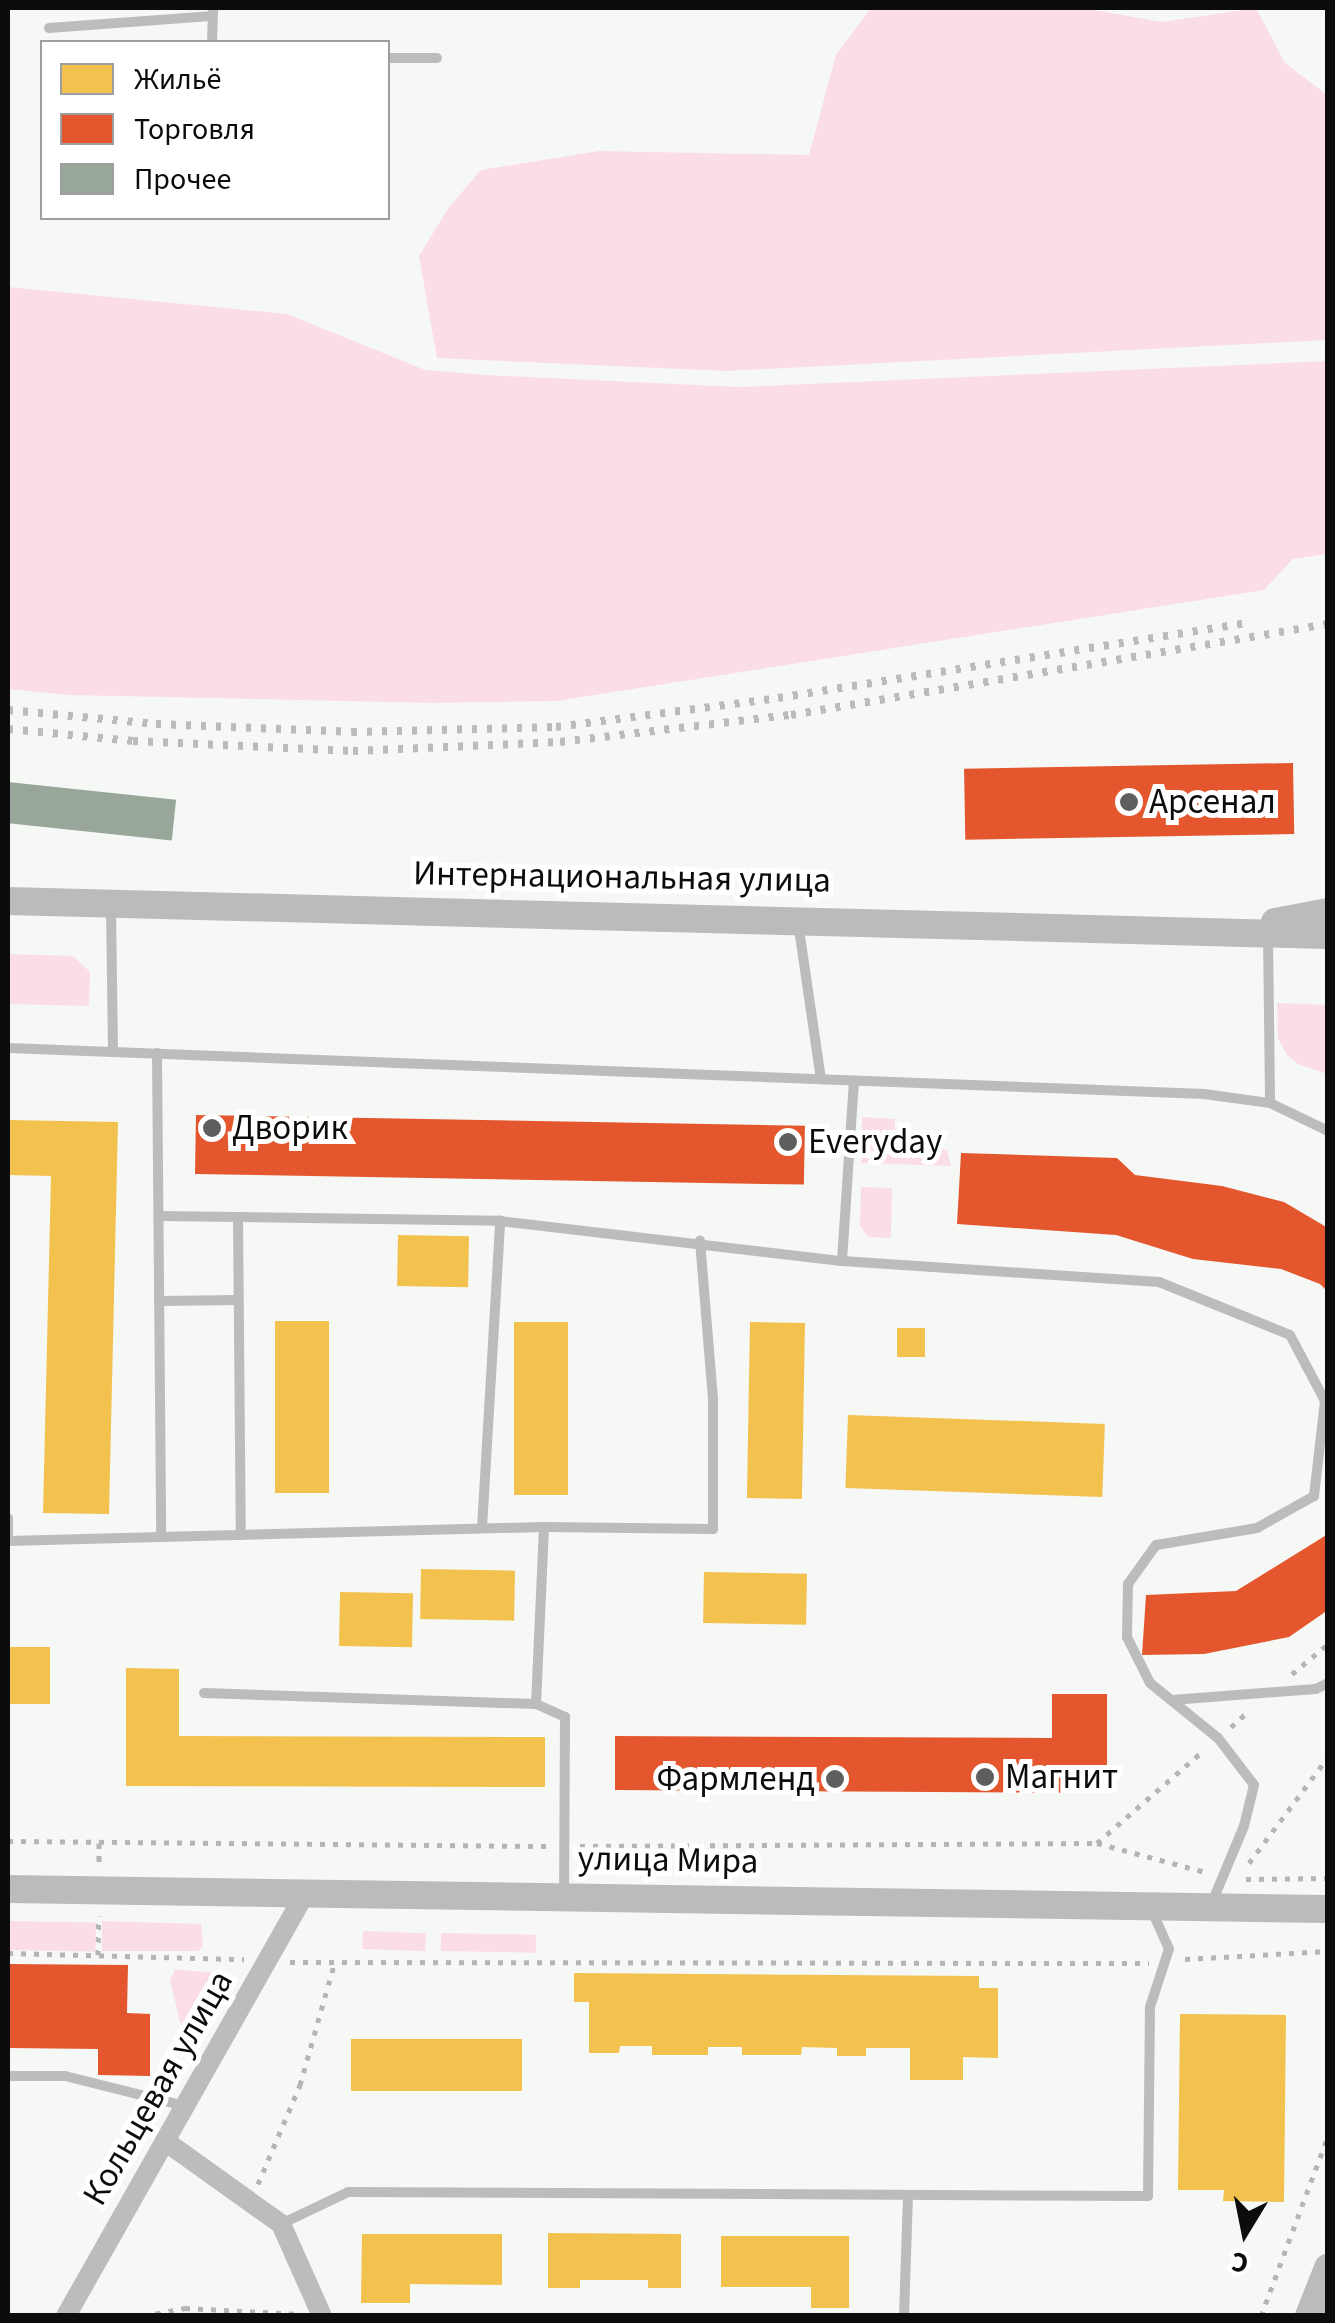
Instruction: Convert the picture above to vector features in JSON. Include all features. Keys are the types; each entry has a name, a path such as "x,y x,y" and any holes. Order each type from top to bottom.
{"main road":[{"name":"Интернациональная улица","path":"8,901 1328,935"},
{"name":"Интернациональная улица","path":"1236,930 1328,912"},
{"name":"улица Мира","path":"8,1890 1328,1908"},
{"path":"1309,2316 1328,2268"}],"street":[{"name":"Кольцевая улица","path":"66,2316 306,1892"},
{"path":"166,2141 281,2224 322,2316"}],"lane":[{"path":"49,28 212,12 212,40"},
{"path":"390,58 437,58"},
{"path":"111,902 113,1052"},
{"path":"798,919 820,1079"},
{"path":"1268,932 1270,1103"},
{"path":"8,1048 1204,1094 1270,1103 1328,1131"},
{"path":"157,1053 161,1538"},
{"path":"842,1261 854,1080"},
{"path":"158,1216 500,1221 700,1241 842,1261 1159,1282 1290,1335 1325,1401 1314,1496 1257,1528 1156,1545 1128,1584 1127,1637 1150,1682 1218,1738 1254,1785 1244,1826 1210,1907"},
{"path":"238,1217 241,1535"},
{"path":"482,1528 500,1221"},
{"path":"8,1518 8,1541 482,1528 713,1529 713,1399 700,1241"},
{"path":"159,1301 238,1300"},
{"path":"536,1704 544,1527"},
{"path":"1171,1700 1316,1689 1328,1683"},
{"path":"204,1693 536,1704 565,1717 564,1896"},
{"path":"281,2224 348,2192 1148,2196 1150,2007 1169,1949 1149,1906"},
{"path":"8,2076 65,2076 184,2106"},
{"path":"904,2316 908,2197"}],"path":[{"path":"8,1841 564,1846 1097,1844 1328,1644"},
{"path":"1237,1879 1328,1757"},
{"path":"8,1953 334,1965 1164,1962 1206,1956 1328,1951"},
{"path":"251,2202 300,2085 334,1965"},
{"path":"1261,2316 1328,2136"},
{"path":"143,2316 185,2308 313,2315"}],"shaded area":[{"path":"871,8 1082,8 1162,22 1256,8 1285,63 1327,95 1327,340 726,371 437,358 419,256 449,207 481,170 599,151 809,155 836,55"},
{"path":"8,287 287,314 425,370 485,375 739,387 1327,361 1327,554 1293,559 1264,590 556,701 432,703 69,695 8,689"},
{"path":"8,954 73,956 90,972 89,1006 8,1004"},
{"path":"1277,1003 1327,1005 1327,1074 1298,1064 1287,1055 1278,1038"},
{"path":"862,1117 895,1119 894,1148 947,1150 951,1166 861,1163"},
{"path":"861,1187 892,1188 891,1238 868,1237 860,1226"},
{"path":"8,1921 96,1923 95,1952 8,1950"},
{"path":"102,1921 201,1924 203,1945 199,1951 102,1951"},
{"path":"363,1931 426,1933 425,1951 362,1949"},
{"path":"441,1933 536,1935 536,1953 441,1951"},
{"path":"175,1969 212,1973 217,1978 191,2034 184,2037 170,1981"}],"building: Жильё":[{"path":"8,1120 118,1122 109,1514 43,1513 51,1176 8,1175"},
{"path":"398,1235 469,1236 468,1287 397,1286"},
{"path":"275,1321 329,1321 329,1493 275,1493"},
{"path":"514,1322 568,1322 568,1495 514,1495"},
{"path":"750,1322 805,1323 802,1499 747,1498"},
{"path":"897,1328 925,1328 925,1357 897,1357"},
{"path":"848,1415 1105,1424 1102,1497 845,1488"},
{"path":"421,1569 515,1571 514,1621 420,1619"},
{"path":"704,1572 807,1574 806,1625 703,1623"},
{"path":"340,1592 413,1593 412,1647 339,1646"},
{"path":"8,1647 50,1647 50,1704 8,1704"},
{"path":"126,1668 179,1669 179,1736 545,1737 545,1787 126,1786"},
{"path":"574,1973 979,1976 979,1988 998,1988 998,2058 963,2057 963,2080 910,2080 910,2048 866,2048 866,2056 837,2056 837,2048 802,2047 801,2055 742,2055 742,2047 708,2047 708,2055 652,2055 652,2046 620,2046 619,2053 589,2053 589,2002 574,2002"},
{"path":"1180,2014 1286,2015 1284,2202 1223,2201 1224,2190 1178,2190"},
{"path":"351,2039 522,2039 522,2091 351,2091"},
{"path":"548,2233 681,2234 681,2288 648,2288 648,2280 580,2280 580,2288 548,2288"},
{"path":"362,2234 502,2234 502,2285 410,2284 410,2303 361,2303"},
{"path":"721,2236 849,2236 849,2308 811,2308 811,2287 721,2287"}],"building: Торговля":[{"name":"Арсенал","path":"1293,763 1294,834 965,840 964,769"},
{"path":"196,1115 805,1126 804,1185 195,1174"},
{"path":"961,1153 1117,1158 1135,1175 1222,1186 1284,1202 1328,1228 1328,1292 1320,1284 1281,1269 1193,1259 1116,1235 957,1224"},
{"path":"1328,1534 1328,1610 1289,1637 1204,1654 1142,1655 1146,1595 1236,1591"},
{"path":"1052,1694 1107,1694 1107,1793 615,1790 615,1736 1052,1738"},
{"path":"8,1964 128,1965 127,2013 150,2014 150,2076 98,2075 98,2049 8,2048"}],"building: Прочее":[{"path":"8,782 176,800 172,840 8,823"}],"railway":[{"path":"8,710 156,724 352,732 556,727 778,698 1244,623"},
{"path":"8,729 133,741 353,751 560,742 791,715 1328,624"}],"place":[{"name":"Арсенал","path":"1129,802"},
{"name":"Дворик","path":"212,1128"},
{"name":"Everyday","path":"788,1142"},
{"name":"Магнит","path":"985,1777"},
{"name":"Фармленд","path":"835,1779"}]}
